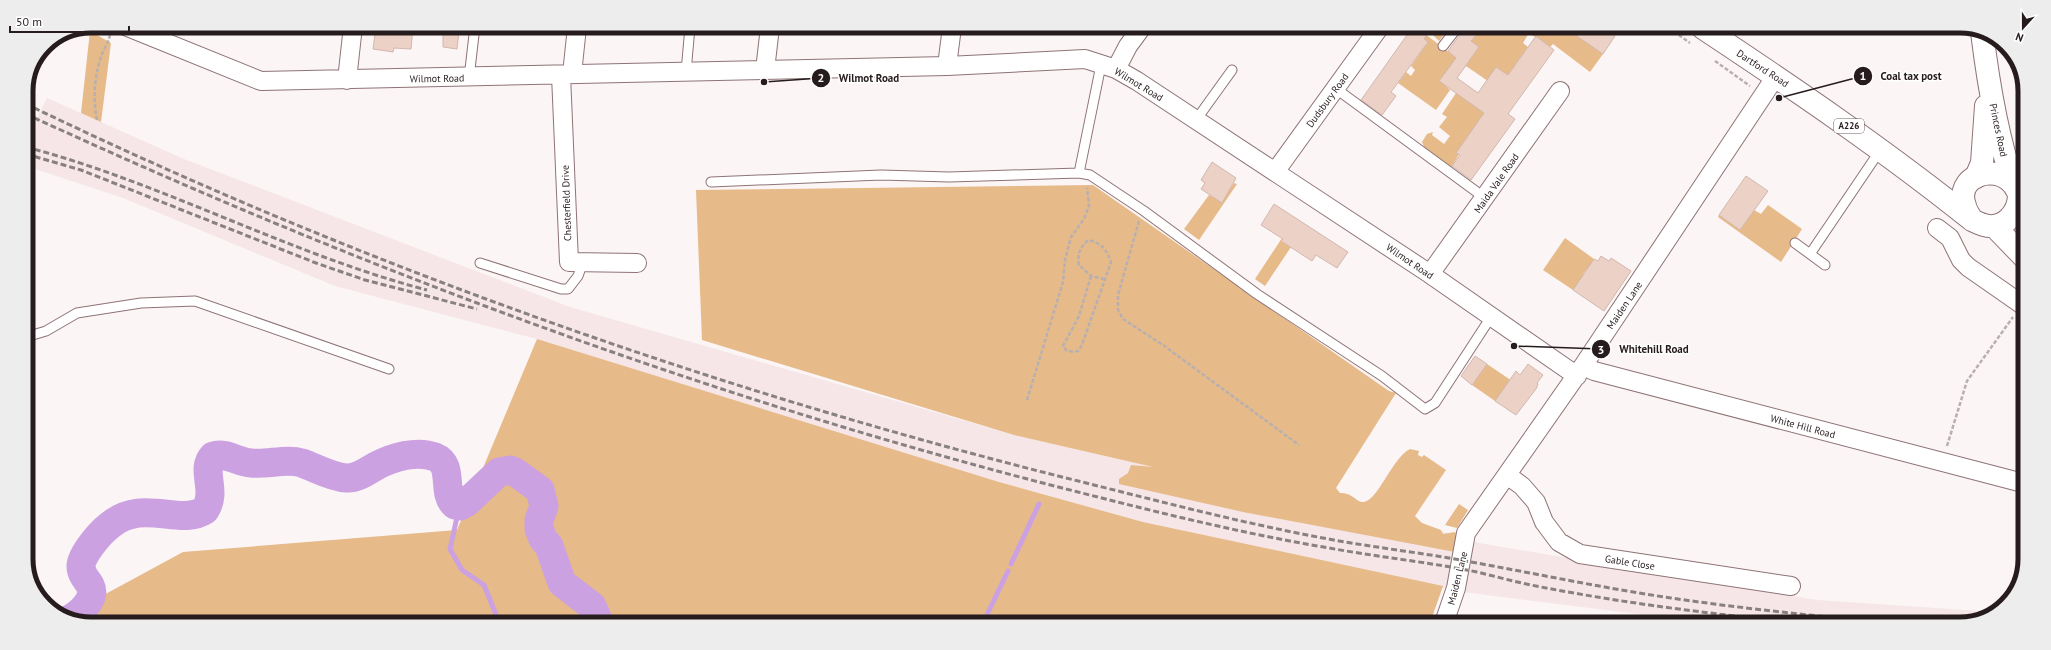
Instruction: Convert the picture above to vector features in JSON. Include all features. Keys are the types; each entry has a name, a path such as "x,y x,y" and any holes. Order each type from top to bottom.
{"main road":[{"name":"Dartford Road","path":"1698,36 1776,76 1881,149 1972,220"},
{"name":"Princes Road","path":"1983,38 1987,76 2007,166 2018,191"},
{"name":"Princes Road","path":"1971,181 1982,163 1985,142 1987,76"},
{"path":"2018,192 1998,174 1990,172 1971,181 1964,196 1964,206 1972,220 1984,226 1994,226 2010,218 2018,207"},
{"name":"Dartford Road","path":"1920,178 1956,186 1971,181"},
{"path":"1994,226 2018,251"}],"street":[{"name":"Wilmot Road","path":"142,33 261,81 469,78 947,66 1085,59 1109,67 1196,120 1430,274 1491,317 1580,371"},
{"path":"347,80 352,33"},
{"path":"566,75 576,33"},
{"path":"764,70 769,33"},
{"path":"947,66 951,33"},
{"path":"1109,67 1138,33"},
{"name":"Dudsbury Road","path":"1275,172 1375,33"},
{"name":"Chesterfield Drive","path":"566,75 569,262 637,263"},
{"name":"Maiden Lane","path":"1446,617 1456,588 1466,533 1580,371 1776,76"},
{"name":"Maida Vale Road","path":"1430,274 1560,91"},
{"path":"1937,228 1950,238 1961,260 1968,267 2018,302"},
{"name":"White Hill Road","path":"1580,371 1594,372 2018,482"},
{"name":"Gable Close","path":"1508,475 1522,486 1536,502 1544,522 1559,542 1580,554 1791,586"}],"lane":[{"path":"469,78 474,33"},
{"path":"686,72 689,33"},
{"path":"1443,46 1453,33"},
{"path":"1079,173 1109,67"},
{"path":"1196,120 1232,70"},
{"path":"1335,88 1485,198"},
{"path":"1810,254 1881,149"},
{"path":"711,182 881,175 948,177 1079,173 1090,175 1144,211 1251,290 1376,372 1425,409 1435,403 1491,317"},
{"path":"1795,243 1825,265"},
{"path":"480,263 561,289 568,288 573,284 583,262"},
{"path":"33,335 46,331 77,313 141,303 195,301 390,369"}],"path":[{"path":"97,120 94,100 98,65 103,50 109,41 110,33"},
{"path":"1687,33 1698,36"},
{"path":"1710,57 1752,89"},
{"path":"1027,400 1063,282 1065,260 1071,237 1084,219 1089,206 1086,188 1090,175"},
{"path":"1144,211 1137,225 1118,295 1118,310 1123,319 1163,345 1299,445"},
{"path":"1091,276 1079,316 1063,346 1066,350 1073,352 1078,351 1082,345 1111,262 1107,251 1097,242 1088,240 1083,245 1078,256 1079,265 1091,276 1104,280"},
{"path":"1943,462 1967,381 2018,312"}],"shaded area":[{"path":"90,33 94,33 111,43 101,122 81,113"},
{"path":"1431,33 1445,33 1439,41"},
{"path":"1477,33 1529,33 1523,43 1528,47 1515,65 1517,101 1466,66 1447,87 1450,90 1436,110 1398,83 1406,72 1411,76 1415,70 1411,66 1428,42 1423,38 1425,34 1458,59"},
{"path":"1529,33 1573,33 1603,54 1590,72 1553,44 1550,47"},
{"path":"1475,91 1494,104 1480,126 1477,123 1451,168 1425,149 1422,142 1427,134 1433,132 1432,135 1444,144 1450,136 1439,127 1447,117 1442,114 1456,93 1468,101"},
{"path":"47,98 184,159 570,307 1014,435 1322,506 1447,533 1479,543 1817,600 1984,611 1967,617 1661,617 1463,592 1143,522 999,482 537,339 335,286 123,198 33,168 34,123"},
{"path":"33,122 34,123 33,133"},
{"path":"1234,183 1237,184 1199,240 1184,229 1209,195 1222,202"},
{"path":"1093,185 1389,391 1396,393 1336,488 1340,493 1348,494 1361,502 1364,502 1375,494 1391,469 1403,454 1410,449 1419,451 1418,455 1422,457 1424,455 1446,470 1415,516 1422,523 1441,530 1443,534 1455,532 1455,552 1243,512 1119,484 1119,479 1128,473 1131,465 1153,467 1014,435 702,340 696,190"},
{"path":"1768,205 1802,229 1781,262 1718,217 1719,215 1740,230 1754,210 1761,214"},
{"path":"1284,235 1281,241 1286,244 1295,241 1265,286 1255,279"},
{"path":"1565,238 1594,259 1591,264 1599,277 1587,269 1583,274 1587,277 1573,290 1543,270"},
{"path":"537,339 999,482 1143,522 1443,586 1432,617 84,617 71,613 183,552 457,530"},
{"path":"1487,364 1515,383 1495,401 1472,385"},
{"path":"1459,504 1468,510 1457,528 1445,525"}],"building":[{"path":"375,33 412,33 411,49 394,48 393,52 373,49"},
{"path":"443,33 459,33 457,49 443,47"},
{"path":"1408,33 1428,33 1424,39 1428,42 1391,92 1396,96 1382,115 1361,100"},
{"path":"1461,33 1477,33 1471,41 1479,47 1457,78 1478,93 1496,67 1508,75 1536,36 1554,50 1508,114 1515,119 1471,180 1452,166 1460,155 1456,153 1484,113 1439,81 1456,58 1448,51"},
{"path":"1572,33 1611,33 1615,36 1603,54"},
{"path":"1212,162 1236,178 1222,203 1201,189 1205,183 1201,180"},
{"path":"1746,176 1768,191 1740,230 1719,215"},
{"path":"1274,204 1348,252 1337,268 1316,255 1312,261 1281,241 1283,239 1261,225"},
{"path":"1601,256 1609,261 1611,258 1631,271 1604,311 1573,290 1594,259 1598,261"},
{"path":"1475,356 1487,364 1472,385 1461,376"},
{"path":"1528,364 1543,375 1537,383 1536,389 1516,415 1495,401 1516,371 1520,375"}],"waterway":[{"path":"76,615 83,609 91,595 92,590 83,574 81,566 87,550 96,539 109,526 122,518 135,514 147,513 184,516 205,510 209,503 210,496 208,468 209,462 213,456 223,455 251,463 290,461 302,463 335,476 350,478 362,474 397,457 421,454 435,457 445,466 449,494 455,505 460,506 466,503 499,472 510,470 540,490 544,506 539,520 539,529 543,539 549,546 562,583 592,606 597,617"},
{"path":"1011,564 1039,504"},
{"path":"457,517 450,549 462,570 484,585 497,617"},
{"path":"986,617 1008,571"}],"railway":[{"path":"33,107 151,162 278,217 407,269 536,317 667,362 799,404 932,443 1194,510 1323,538 1449,558 1643,594 1830,617"},
{"path":"33,117 154,172 283,227 414,279 545,328 678,374 812,417 946,457 1082,493 1236,530 1347,551 1459,568 1533,585 1608,599 1746,617"},
{"path":"33,149 127,179 325,258 427,290"},
{"path":"33,156 81,170 316,263 365,280 477,309"}],"place":[{"name":"Wilmot Road","path":"764,82"},
{"name":"Coal tax post","path":"1779,98"},
{"name":"Whitehill Road","path":"1514,346"}]}
